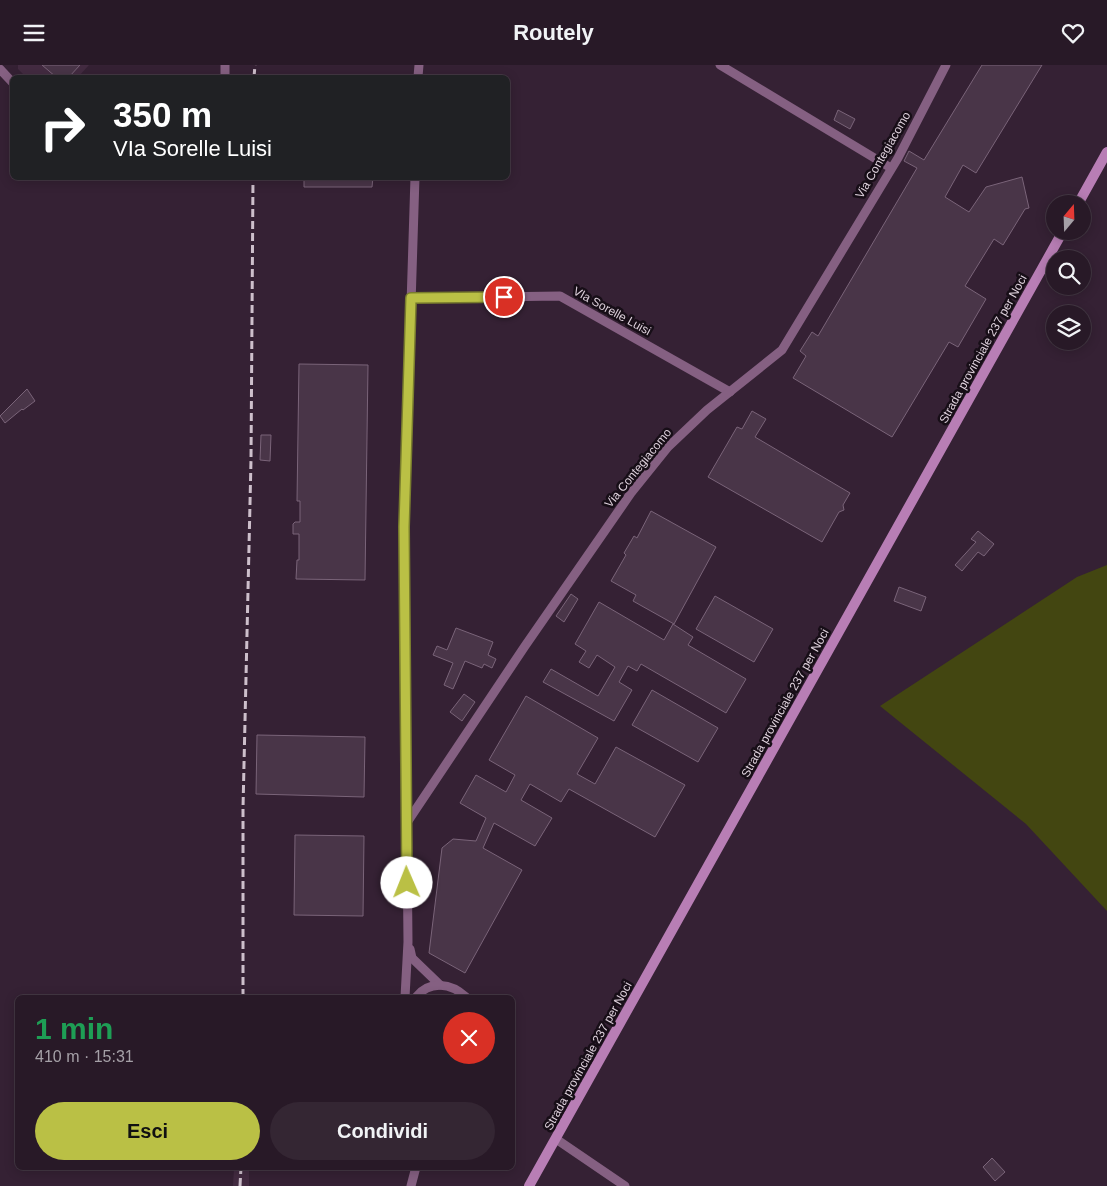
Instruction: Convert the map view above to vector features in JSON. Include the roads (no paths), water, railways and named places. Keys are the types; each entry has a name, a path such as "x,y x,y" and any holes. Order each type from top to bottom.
{"main road":[{"path":"1083,195 1107,151"},
{"name":"Strada provinciale 237 per Noci","path":"529,1186 1057,240"}],"street":[{"path":"720,65 891,168"},
{"name":"Via Contegiacomo","path":"406,825 525,646 631,493 668,447 707,410 782,350 898,158 946,65"},
{"path":"0,69 10,80"},
{"path":"405,995 408,941 404,527 415,180"},
{"name":"VIa Sorelle Luisi","path":"411,298 560,296 730,392"},
{"path":"408,941 412,958 440,985"},
{"path":"418,995 429,987 440,985 450,986 464,995"},
{"path":"556,1139 625,1186"},
{"path":"411,1186 415,1170"},
{"path":"523,1186 537,1172"}],"railway":[{"path":"254,75 255,65"},
{"path":"243,995 243,808 251,460 253,180"},
{"path":"240,1186 241,1170"}]}
